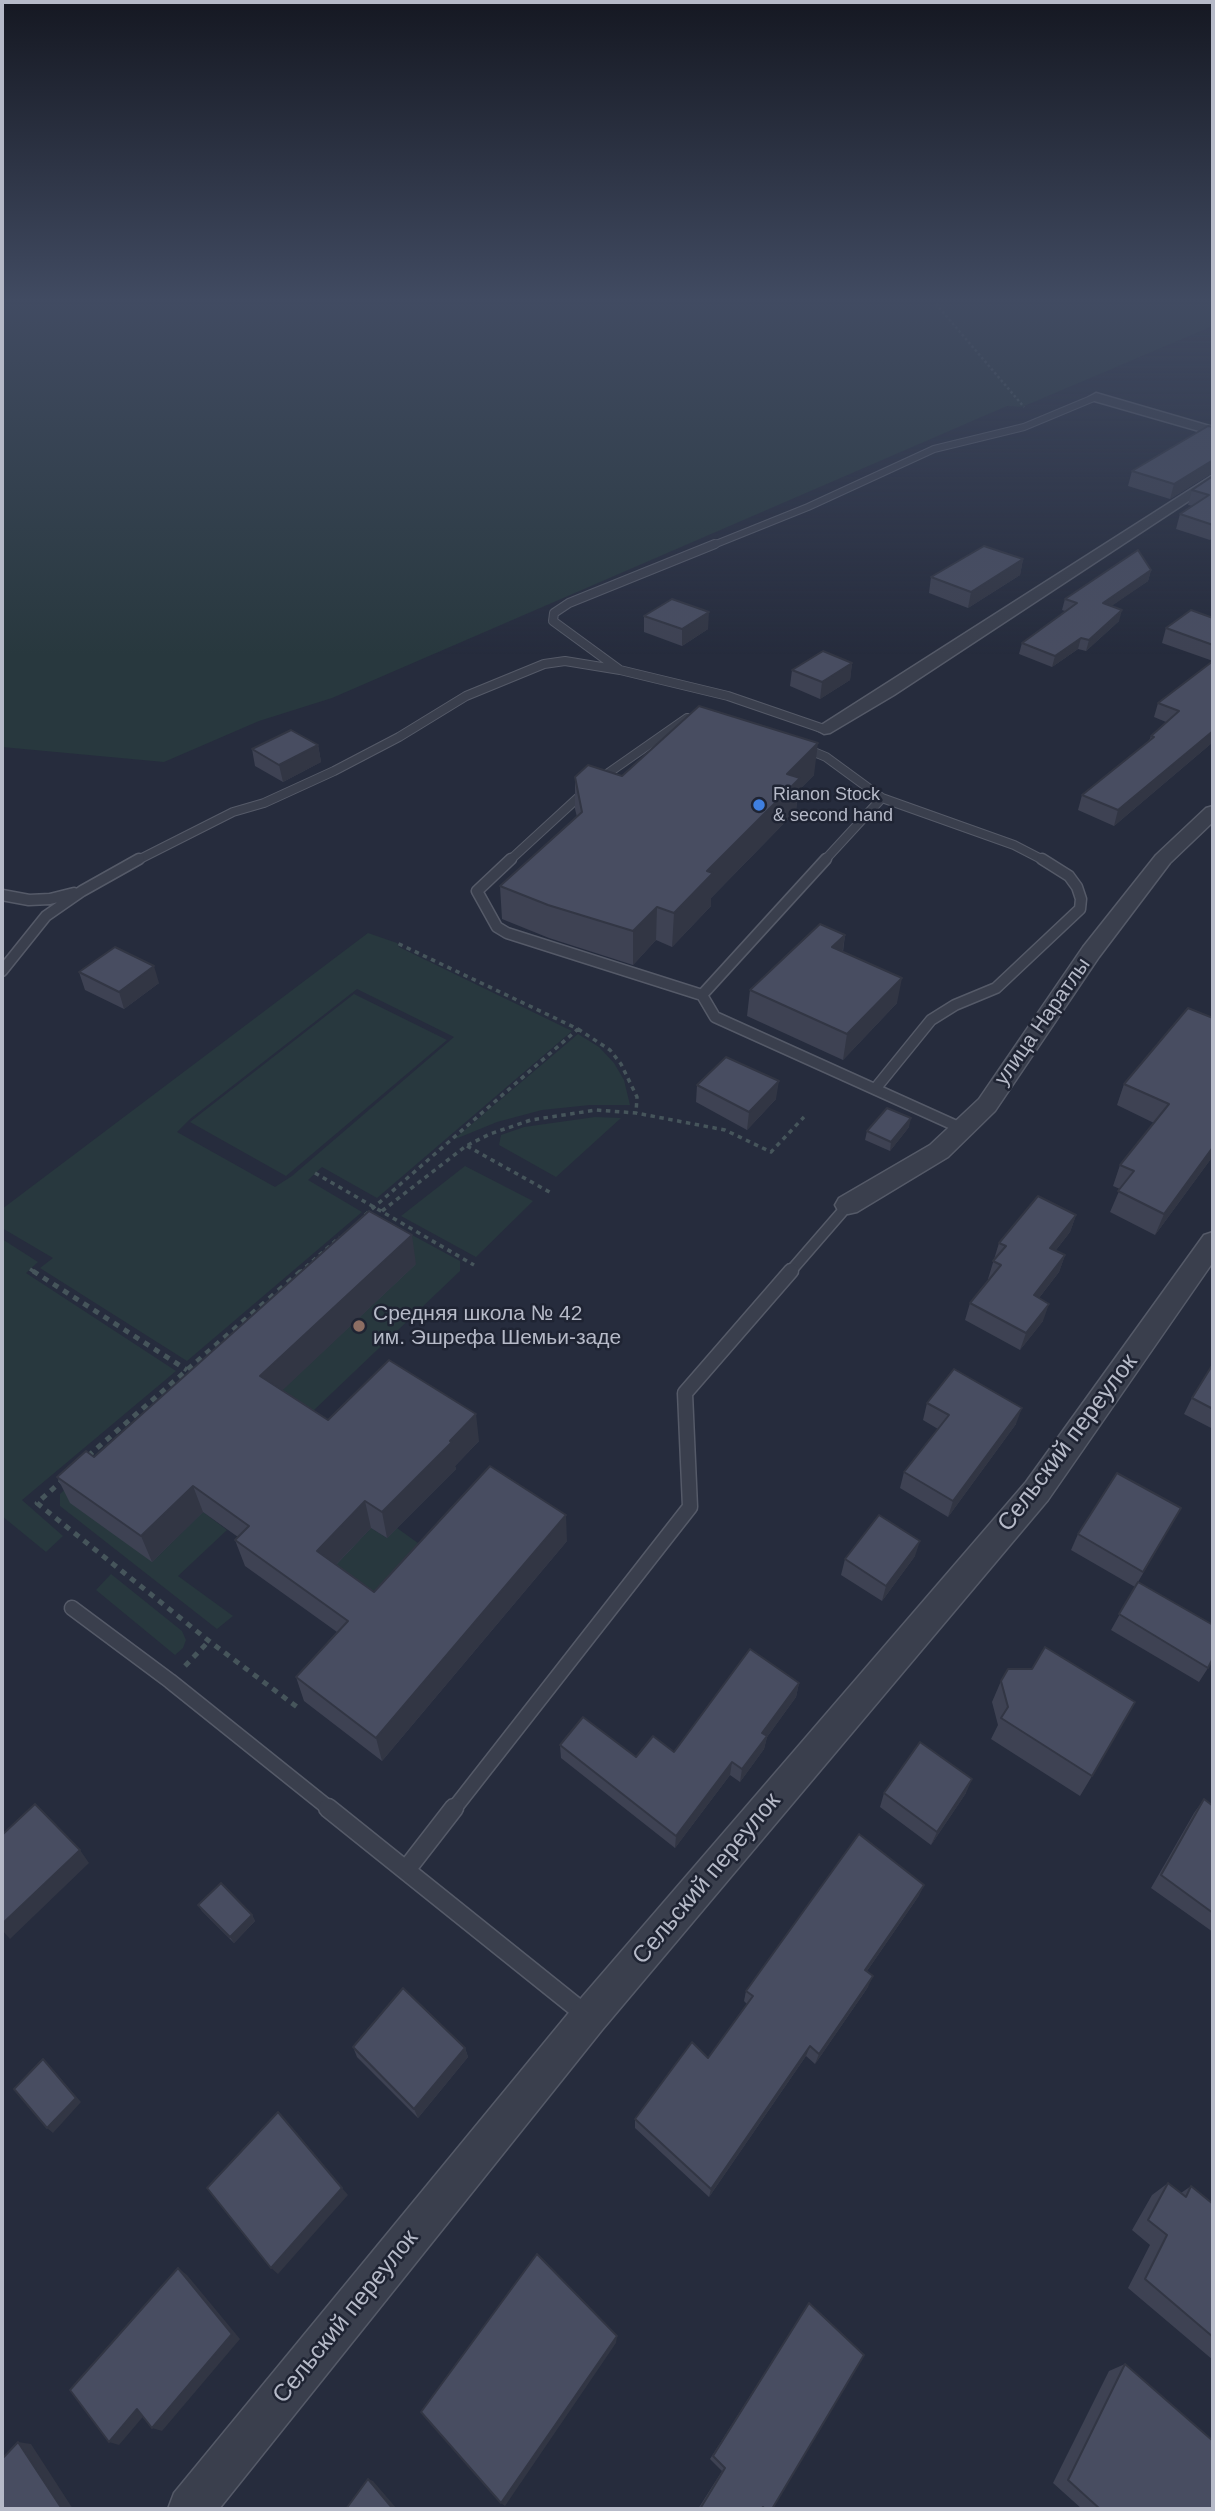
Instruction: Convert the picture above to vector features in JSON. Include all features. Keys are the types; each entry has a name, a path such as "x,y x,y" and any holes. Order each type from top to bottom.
{"street":[{"path":"1179,421 1213,431"},
{"path":"824,729 888,691 1213,479"},
{"name":"улица Наратлы","path":"848,1205 939,1151 987,1105 1091,952 1163,859 1213,812"},
{"name":"Сельский переулок","path":"190,2509 589,2017 1037,1490 1213,1242"}],"lane":[{"path":"620,670 553,621 554,613 569,603 808,507 934,449 1038,421"},
{"path":"2,971 46,916 82,891 183,835 233,812 264,803 334,771 399,737 466,696 544,664 565,661 620,670 728,696 824,729"},
{"path":"714,724 687,718 594,783 477,891 497,927 507,933 702,995 715,1017 963,1129"},
{"path":"796,744 826,757 883,798 1026,851 1069,876 1081,899 1080,909 1075,915 996,988 955,1005 931,1020 875,1089"},
{"path":"702,995 883,798"},
{"path":"2,895 50,899 82,891"},
{"path":"406,1870 690,1507 685,1393 848,1205"},
{"path":"72,1608 170,1681 589,2017"}],"path":[{"path":"397,943 578,1029 610,1050 621,1064 637,1097 636,1113"},
{"path":"355,1224 578,1029"},
{"path":"382,1211 466,1146 510,1126 552,1115 596,1110 636,1113 726,1130 771,1152 804,1117"},
{"path":"466,1146 553,1194"},
{"path":"315,1173 474,1265"},
{"path":"87,1457 345,1233"},
{"path":"30,1269 187,1370"},
{"path":"296,1275 308,1282"},
{"path":"117,1430 126,1436"},
{"path":"67,1475 37,1503 209,1641 302,1710"},
{"path":"170,1681 209,1641"}],"shaded area":[{"path":"2,421 972,421 332,698 259,721 164,762 2,747"},
{"path":"368,933 397,943 399,947 572,1031 377,1198 322,1167 308,1180 362,1212 187,1361 40,1268 53,1258 2,1228 2,1209","holes":["357,989 454,1037 292,1176 275,1187 177,1132"]},
{"path":"354,994 447,1040 286,1176 190,1122"},
{"path":"578,1034 599,1047 614,1063 624,1080 630,1105 590,1105 542,1110 497,1122 453,1140"},
{"path":"595,1117 621,1118 556,1177 499,1145 501,1135 524,1127"},
{"path":"465,1166 533,1201 476,1257 401,1216"},
{"path":"377,1216 460,1261 460,1271 313,1411 268,1404"},
{"path":"2,1239 38,1262 26,1273 176,1371 22,1500 63,1536 46,1552 2,1516"},
{"path":"117,1440 152,1562 203,1512 227,1530 178,1576 233,1616 217,1629 60,1506 60,1494"},
{"path":"371,1528 387,1538 397,1528 436,1556 380,1617 324,1577"},
{"path":"111,1574 182,1631 186,1640 183,1648 175,1655 96,1590"}],"building":[{"path":"1208,426 1213,427 1213,460 1174,484 1132,471"},
{"path":"1213,476 1213,525 1180,514 1209,495 1192,490"},
{"path":"984,546 1023,559 971,592 931,577"},
{"path":"1138,550 1151,570 1103,603 1122,610 1089,640 1081,638 1055,656 1022,643 1077,603 1065,599"},
{"path":"672,599 709,612 682,629 644,616"},
{"path":"1191,610 1213,618 1213,645 1166,628"},
{"path":"823,651 852,663 822,682 792,670"},
{"path":"1213,661 1213,731 1118,810 1082,795 1154,737 1151,736 1179,711 1158,703"},
{"path":"699,706 818,743 787,774 800,778 707,871 713,873 674,913 657,907 633,931 548,905 500,886 582,812 575,777 588,765 622,776"},
{"path":"291,730 318,745 279,765 252,749"},
{"path":"820,924 845,935 832,947 902,978 847,1034 750,990"},
{"path":"115,947 154,966 119,992 79,972"},
{"path":"1188,1008 1213,1018 1213,1147 1164,1214 1118,1191 1134,1171 1120,1165 1169,1104 1124,1084"},
{"path":"726,1057 779,1081 749,1112 697,1085"},
{"path":"887,1108 911,1118 891,1142 867,1131"},
{"path":"1038,1196 1076,1215 1050,1248 1065,1255 1034,1295 1049,1304 1026,1333 970,1303 1001,1265 993,1261 1006,1246 999,1243"},
{"path":"369,1211 412,1235 260,1376 328,1420 389,1360 476,1414 382,1512 365,1501 317,1551 374,1592 490,1466 566,1515 376,1738 296,1677 348,1621 235,1540 249,1526 193,1486 141,1536 57,1477 86,1451 94,1457"},
{"path":"1213,1364 1213,1409 1192,1398"},
{"path":"954,1369 1022,1408 953,1501 904,1472 949,1415 927,1403"},
{"path":"1117,1473 1181,1508 1143,1572 1078,1534"},
{"path":"879,1515 920,1541 886,1586 845,1559"},
{"path":"1138,1582 1213,1625 1213,1658 1208,1668 1119,1614"},
{"path":"1045,1647 1135,1702 1092,1776 1001,1718 1008,1707 1001,1681 1008,1669 1032,1669"},
{"path":"750,1649 799,1683 762,1733 767,1736 742,1769 732,1762 676,1836 560,1745 583,1717 636,1757 653,1736 674,1752"},
{"path":"920,1742 972,1779 937,1832 884,1793"},
{"path":"1204,1799 1213,1806 1213,1913 1161,1875"},
{"path":"35,1804 80,1850 2,1924 2,1835"},
{"path":"859,1834 924,1885 865,1970 873,1976 819,2054 810,2046 711,2189 635,2119 692,2042 708,2058 753,1996 746,1991"},
{"path":"221,1883 252,1915 230,1937 198,1905"},
{"path":"403,1988 465,2048 414,2109 353,2047"},
{"path":"43,2059 76,2098 47,2128 14,2089"},
{"path":"278,2112 342,2188 271,2268 207,2188"},
{"path":"1168,2183 1186,2197 1191,2186 1213,2204 1213,2337 1145,2279 1167,2235 1148,2220"},
{"path":"537,2254 617,2336 501,2503 421,2412"},
{"path":"178,2268 232,2334 152,2428 137,2409 109,2442 70,2390"},
{"path":"809,2303 864,2355 772,2509 700,2509 725,2468 713,2456"},
{"path":"1125,2364 1213,2441 1211,2509 1100,2509 1068,2480"},
{"path":"18,2442 62,2509 2,2509 2,2459"},
{"path":"368,2479 393,2509 346,2509"}],"place":[{"name":"Rianon Stock & second hand","path":"759,805"},
{"name":"Средняя школа № 42 им. Эшрефа Шемьи-заде","path":"359,1326"}]}
